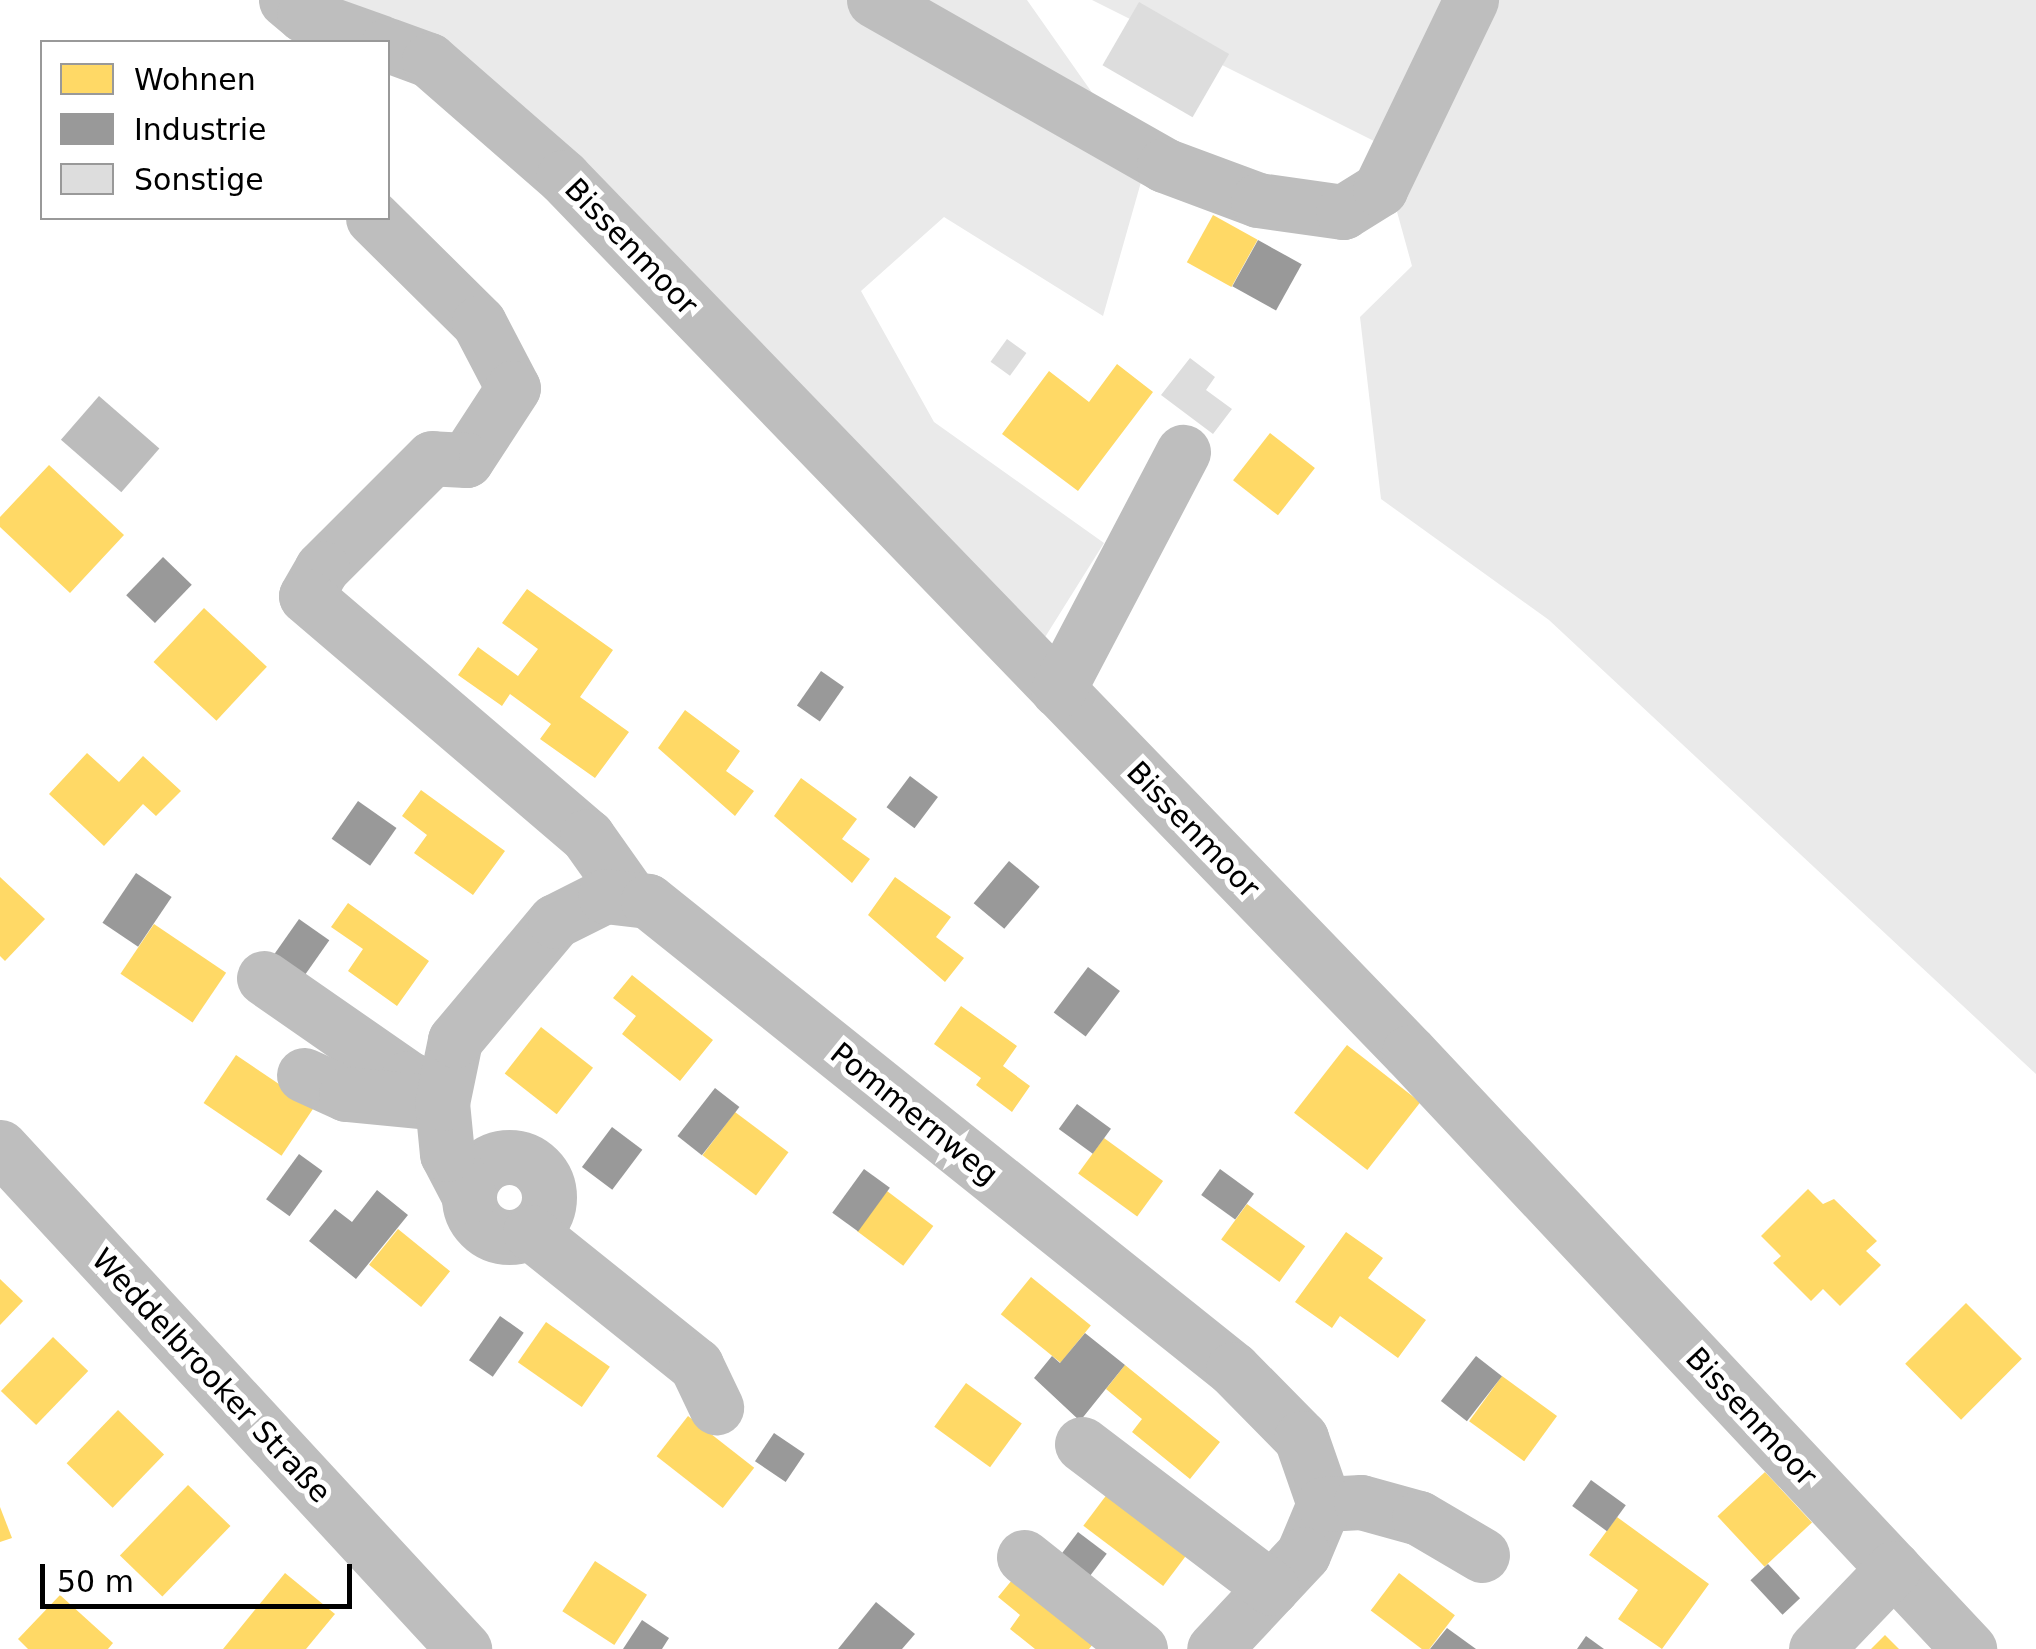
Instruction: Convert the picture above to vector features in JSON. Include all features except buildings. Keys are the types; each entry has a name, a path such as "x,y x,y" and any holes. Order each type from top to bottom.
{"street":[{"path":"874,0 1164,165 1258,200 1343,212 1380,189 1471,0"},
{"path":"302,19 373,40"},
{"name":"Bissenmoor","path":"390,46 429,60 564,177 1970,1649"},
{"path":"375,220 479,323 513,388 466,460 432,458 322,568 306,596 587,836 628,894"},
{"path":"1058,690 1183,452"},
{"path":"628,894 605,896 555,922 456,1040 442,1098 447,1154 470,1196 472,1182 490,1162 530,1163 540,1171 550,1197 530,1232 696,1364 716,1406"},
{"name":"Pommernweg","path":"628,894 648,900 1234,1369 1301,1438 1324,1504"},
{"path":"264,978 442,1098"},
{"path":"304,1075 346,1094 442,1098"},
{"name":"Weddelbrooker Straße","path":"0,1148 464,1649"},
{"path":"1082,1444 1272,1588"},
{"path":"1214,1649 1303,1554 1324,1504 1360,1502 1418,1518 1482,1554"},
{"path":"1024,1557 1140,1649"},
{"path":"1816,1649 1894,1568"}],"shaded area":[{"path":"302,0 1027,0 1145,168 1103,316 944,217 861,291 934,422 1104,543 1037,650 566,164 390,55 390,40 366,40"},
{"path":"1092,0 2036,0 2036,1074 1549,620 1381,499 1360,317 1412,266 1378,143"},
{"path":"99,396 159,448 121,492 61,440"}]}
